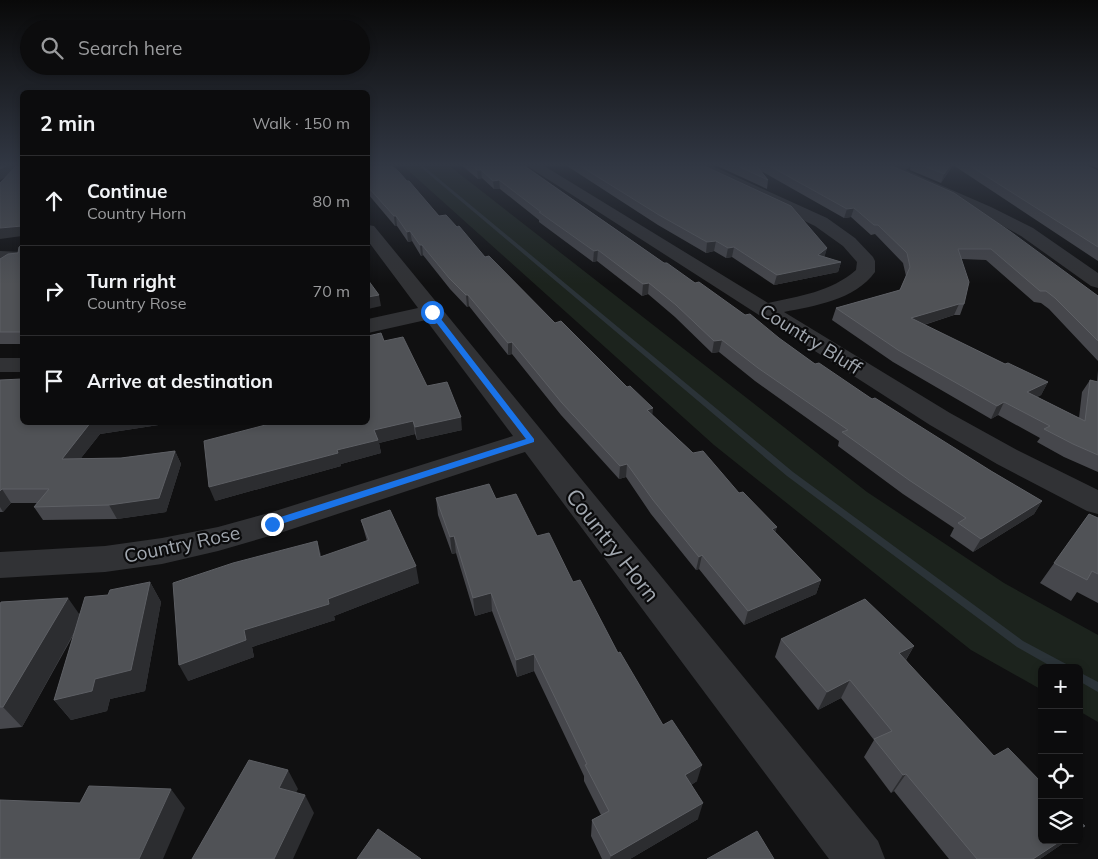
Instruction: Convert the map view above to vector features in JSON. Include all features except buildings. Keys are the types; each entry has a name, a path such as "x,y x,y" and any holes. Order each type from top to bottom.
{"street":[{"name":"Country Bluff","path":"595,204 940,419 1007,457 1098,503"},
{"path":"765,310 836,292 856,282 866,272 866,261 849,242 821,222 783,204"},
{"path":"972,204 1027,232 1098,282"},
{"name":"Country Horn","path":"370,234 860,859"},
{"path":"0,257 20,257"},
{"path":"370,326 432,312"},
{"path":"0,365 20,365"},
{"name":"Country Rose","path":"0,565 105,559 162,551 218,539 272,524 531,440"}],"shaded area":[{"path":"446,204 498,204 867,492 1004,583 1098,635 1098,722 1083,713 1083,664 1038,664 1038,688 971,650 714,445"}],"waterway":[{"path":"467,204 790,474 1020,644 1057,664"},
{"path":"1083,678 1098,687"}],"route":[{"path":"272,524 531,440 432,312"}]}
